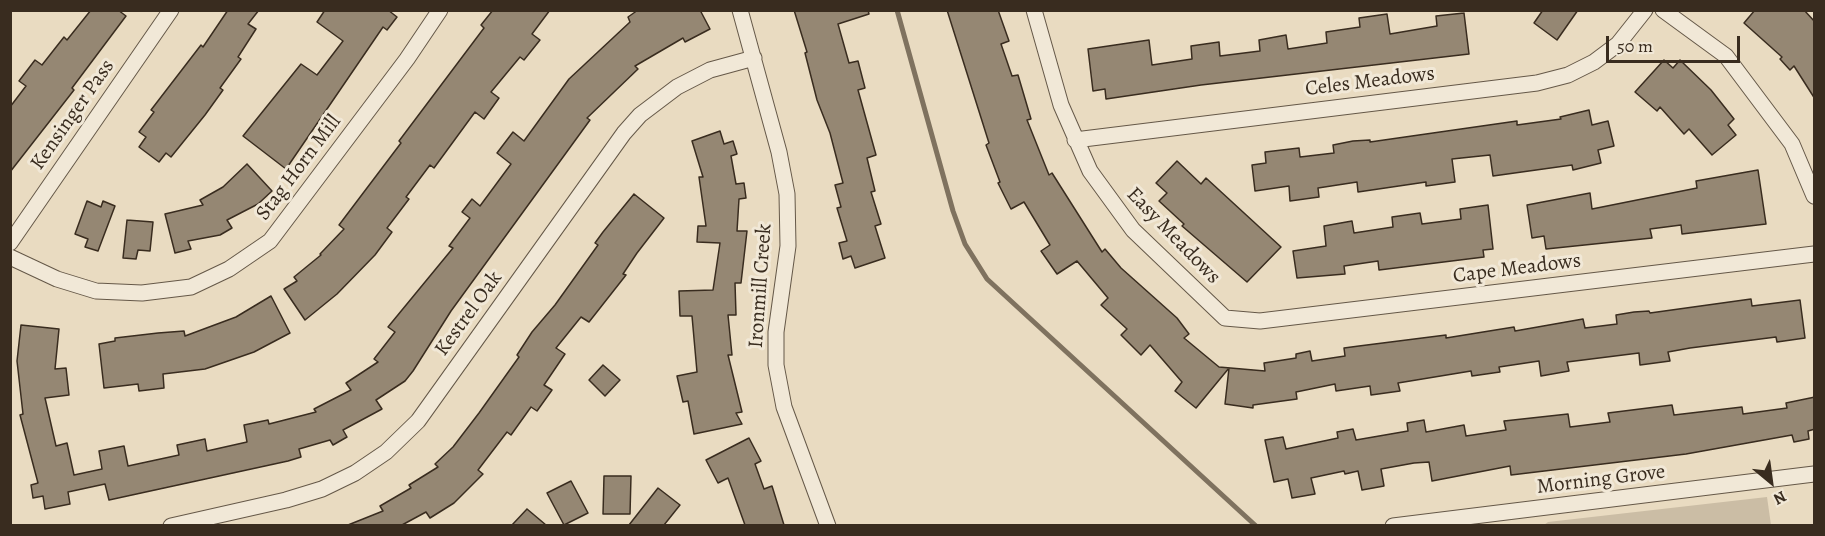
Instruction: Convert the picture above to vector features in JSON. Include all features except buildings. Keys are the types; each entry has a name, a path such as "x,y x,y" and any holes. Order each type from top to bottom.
{"street":[{"name":"Kensinger Pass","path":"10,243 171,10"},
{"name":"Stag Horn Mill","path":"10,257 57,279 96,291 142,293 191,287 229,269 270,241 407,59 440,10"},
{"name":"Ironmill Creek","path":"741,10 779,152 787,194 788,246 776,332 776,365 784,407 828,525"},
{"name":"Easy Meadows","path":"1034,10 1061,105 1074,140 1090,171 1132,230 1225,318"},
{"name":"Celes Meadows","path":"1074,140 1537,82 1568,75 1594,62 1618,44 1645,10"},
{"path":"1663,10 1726,56 1792,144 1815,196"},
{"name":"Kestrel Oak","path":"171,525 322,489 386,452 418,421 624,133 640,115 677,87 710,70 754,58"},
{"name":"Cape Meadows","path":"1225,318 1260,321 1815,254"},
{"name":"Morning Grove","path":"1393,525 1520,518 1815,474"}],"shaded area":[{"path":"1767,497 1771,525 1544,525 1548,522"}],"waterway":[{"path":"897,10 953,211 965,244 987,279 1256,526"}]}
